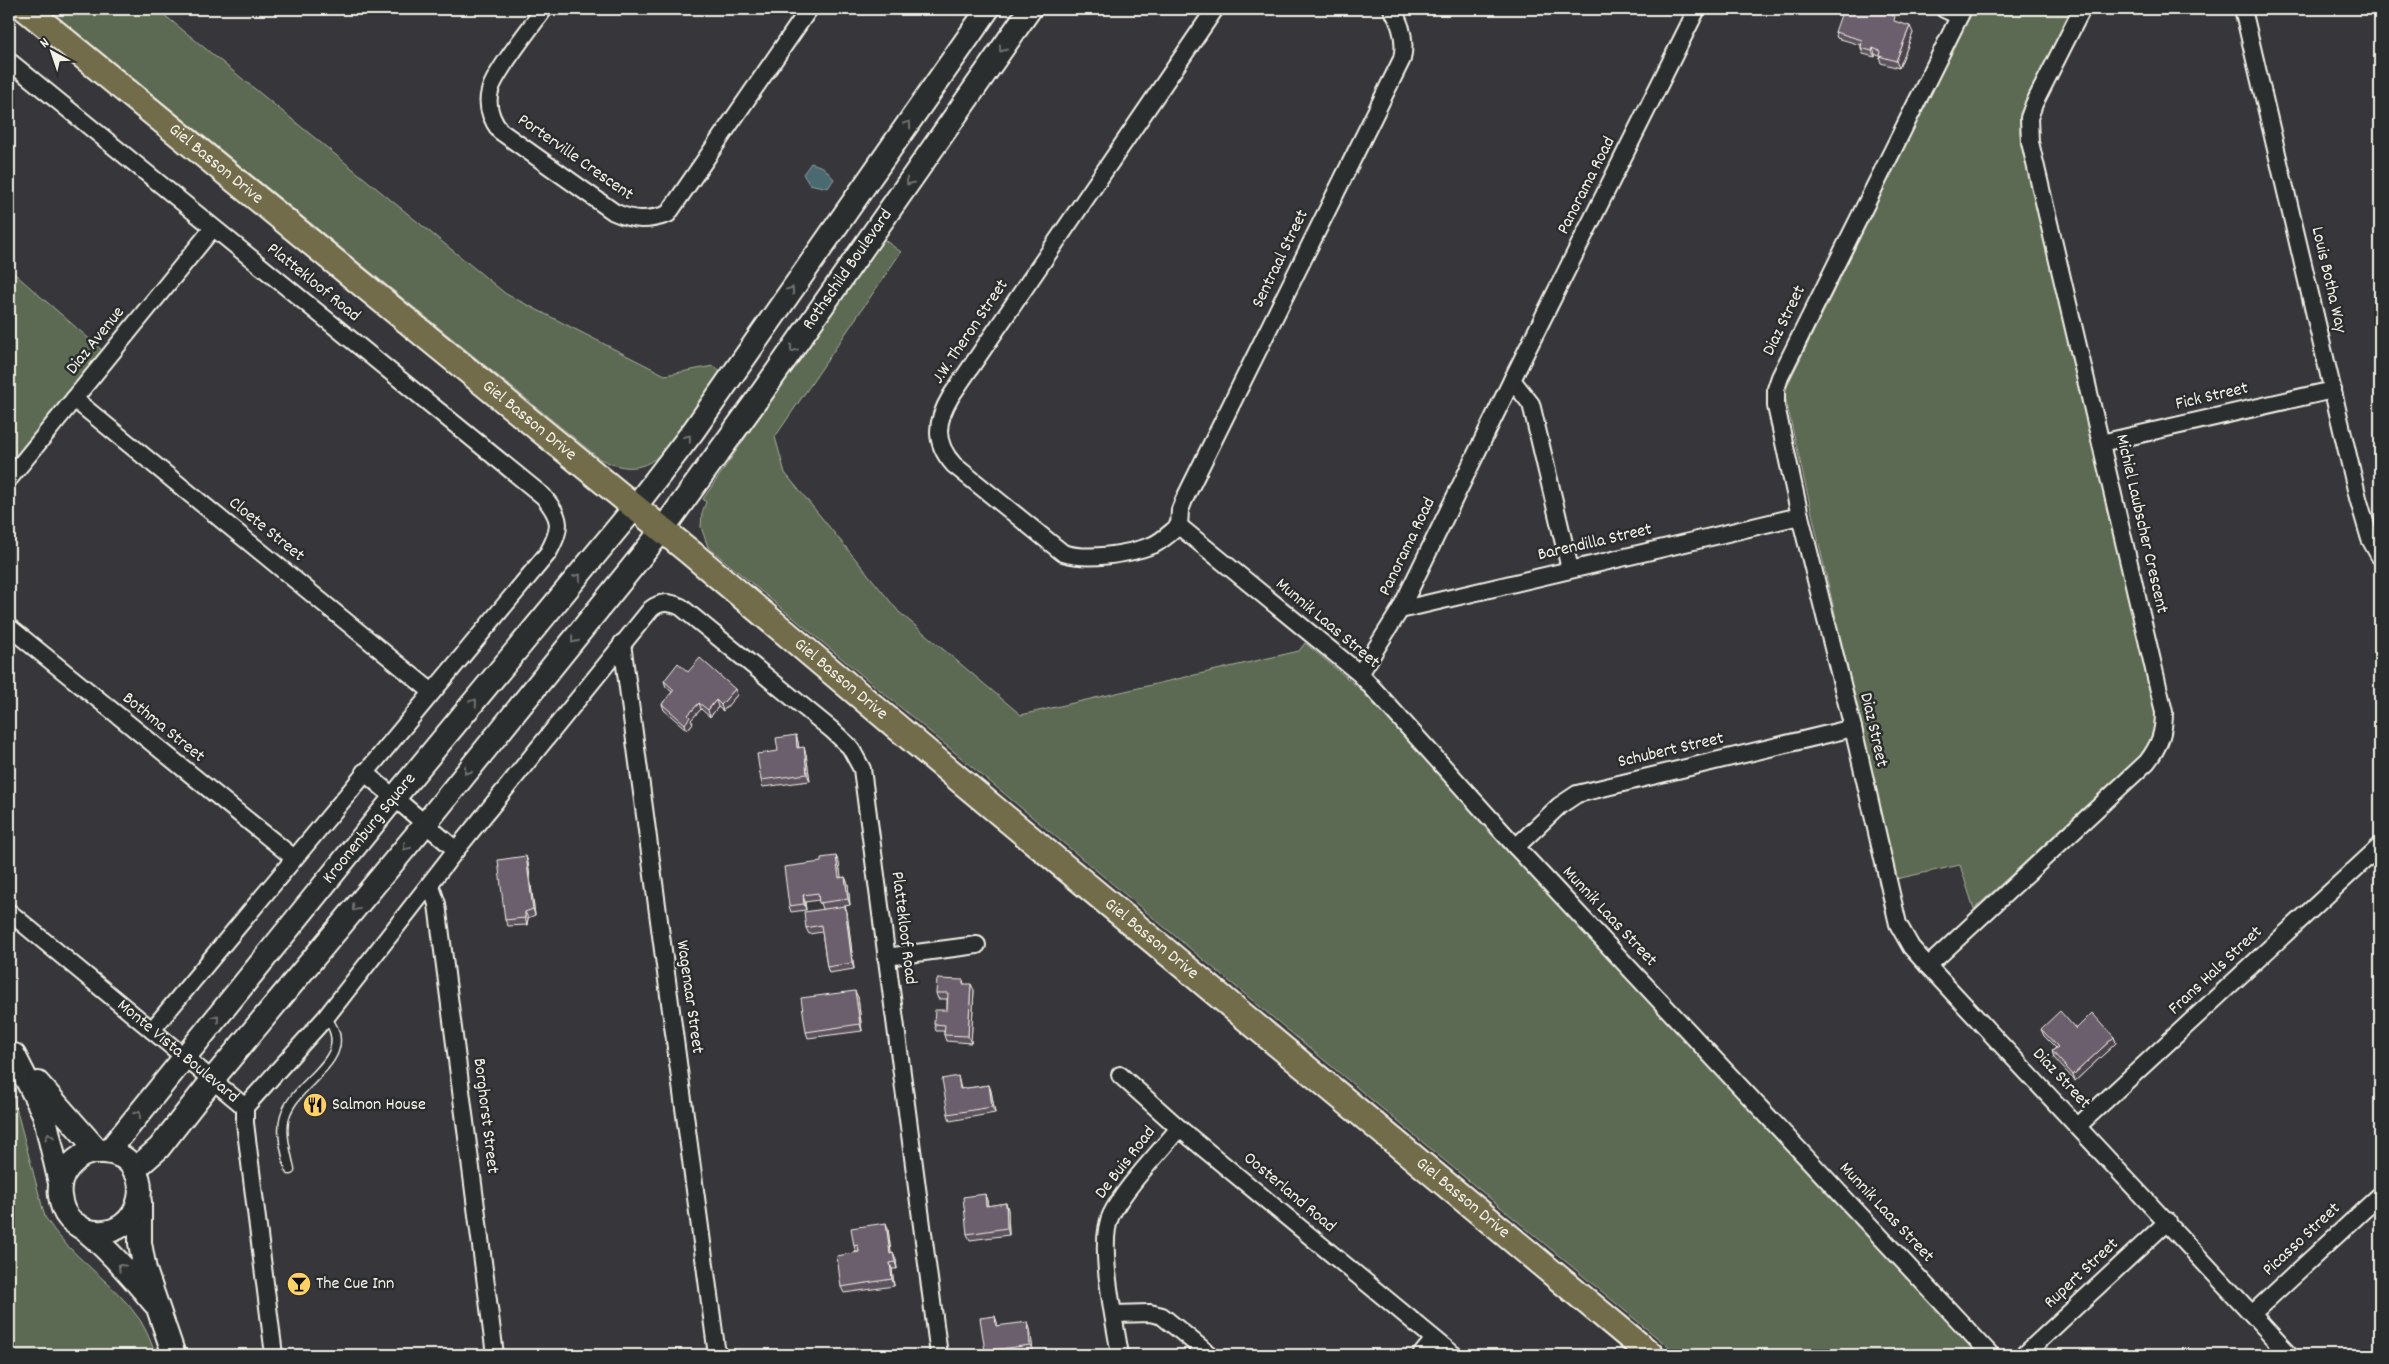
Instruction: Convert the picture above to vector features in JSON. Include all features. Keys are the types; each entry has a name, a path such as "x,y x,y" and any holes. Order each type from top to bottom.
{"main road":[{"name":"Giel Basson Drive","path":"26,9 663,530 1651,1355"}],"street":[{"name":"Porterville Crescent","path":"544,9 490,90 490,111 493,122 500,131 614,212 641,221 668,214 808,9"},
{"name":"Rothschild Boulevard","path":"635,507 694,430 988,9"},
{"name":"Rothschild Boulevard","path":"663,530 762,394 1030,9"},
{"name":"J.W. Theron Street","path":"1179,526 1154,544 1127,551 1093,557 1073,556 1064,553 954,465 942,449 938,426 942,410 951,396 1215,9"},
{"name":"Sentraal Street","path":"1179,526 1180,510 1184,500 1402,59 1404,37 1392,9"},
{"name":"Panorama Road","path":"1360,674 1400,610 1512,380 1698,9"},
{"path":"1944,9 1961,12"},
{"name":"Michiel Laubscher Crescent","path":"1928,966 2148,762 2158,747 2164,732 2164,712 2030,142 2029,118 2034,104 2082,9"},
{"name":"Louis Botha Way","path":"2243,9 2370,539 2380,557"},
{"name":"Diaz Street","path":"1961,12 1776,388 1776,406 1800,516 1853,728 1898,924 1911,947 1928,966 2168,1221 2290,1355"},
{"name":"Plattekloof Road","path":"9,61 543,496 559,521 558,534 548,553 432,692"},
{"name":"Diaz Avenue","path":"9,479 213,228"},
{"path":"1512,380 1531,404 1534,412 1570,569"},
{"name":"Fick Street","path":"2101,443 2333,390"},
{"name":"Cloete Street","path":"74,399 432,692"},
{"name":"Kroonenburg Square","path":"104,1152 185,1056 395,797 635,507"},
{"name":"Barendilla Street","path":"1400,610 1800,516"},
{"name":"Munnik Laas Street","path":"1179,526 1360,674 1516,847 1991,1355"},
{"path":"134,1170 159,1148 213,1079 426,823 663,530"},
{"name":"Plattekloof Road","path":"622,643 651,609 662,602 681,607 832,730 856,756 862,769 939,1355"},
{"name":"Bothma Street","path":"9,627 294,858"},
{"path":"245,1107 326,1016 622,643"},
{"name":"Wagenaar Street","path":"622,643 717,1355"},
{"path":"152,1030 432,692"},
{"name":"Schubert Street","path":"1516,847 1559,806 1577,794 1853,728"},
{"path":"364,772 456,850"},
{"name":"Frans Hals Street","path":"2078,1126 2380,846"},
{"name":"Borghorst Street","path":"430,884 437,904 495,1355"},
{"name":"Monte Vista Boulevard","path":"9,912 245,1107 245,1123 274,1355"},
{"path":"886,957 977,945"},
{"path":"11,1051 104,1152 127,1162 134,1170 140,1184 140,1243 154,1303 174,1355"},
{"path":"11,1051 40,1105 60,1183 60,1195 64,1211 71,1220 86,1230 154,1303"},
{"name":"Oosterland Road","path":"1120,1074 1179,1128 1454,1355"},
{"name":"De Buis Road","path":"1120,1355 1106,1251 1111,1216 1123,1197 1179,1128"},
{"path":"60,1183 74,1161 85,1154 104,1152"},
{"name":"Picasso Street","path":"2252,1314 2380,1195"},
{"path":"86,1230 103,1232 119,1228 132,1216 140,1200"},
{"name":"Rupert Street","path":"2024,1355 2168,1221"},
{"path":"1114,1314 1150,1313 1162,1316 1210,1355"},
{"path":"1421,1355 1434,1339"}],"lane":[{"path":"290,1170 284,1133 285,1116 300,1092 334,1052 338,1042 336,1032 326,1016"}],"green space":[{"path":"48,9 157,9 506,294 665,375 713,366 724,374 668,446 650,462 640,466 629,467 616,465 600,459"},
{"path":"1973,9 2072,9 2020,113 2020,133 2154,709 2154,728 2150,740 2140,756 1974,909 1960,865 1896,879 1784,392"},
{"path":"883,239 901,252 775,437 785,473 899,612 1021,715 1299,651 1305,643 1359,688 1979,1355 1678,1355 708,547 701,527 702,513 706,502 703,499"},
{"path":"9,269 102,350 9,464"},
{"path":"9,1081 45,1217 66,1244 118,1293 129,1306 140,1320 156,1355 9,1355"}],"water":[{"path":"811,163 823,167 834,179 828,188 809,184 803,174"}],"building":[{"path":"1843,9 1867,9 1895,16 1894,21 1910,26 1896,61 1879,56 1880,51 1873,48 1872,51 1861,48 1862,40 1835,32"},
{"path":"700,658 735,689 721,705 716,700 708,710 699,703 688,715 690,717 685,724 662,704 674,690 664,681 678,663 688,672"},
{"path":"796,735 797,748 804,747 807,774 761,780 757,754 778,751 776,738"},
{"path":"526,856 533,909 525,912 525,918 505,920 498,860"},
{"path":"836,856 839,878 845,877 848,899 819,903 818,893 803,895 804,904 789,906 784,867 821,862 821,858"},
{"path":"845,906 852,963 827,967 821,925 806,928 804,912"},
{"path":"937,979 963,980 963,984 971,984 968,1036 944,1035 945,1025 934,1024 935,1010 947,1010 948,993 936,993"},
{"path":"855,991 860,1024 806,1032 801,998"},
{"path":"2060,1011 2076,1029 2092,1013 2114,1037 2073,1075 2052,1051 2058,1047 2041,1029"},
{"path":"958,1076 960,1089 989,1085 992,1107 948,1114 942,1079"},
{"path":"985,1194 986,1206 1006,1203 1007,1228 967,1234 963,1197"},
{"path":"886,1223 890,1254 893,1253 895,1262 890,1263 892,1279 841,1287 837,1256 859,1252 858,1245 854,1246 851,1228"},
{"path":"995,1316 996,1326 1028,1322 1030,1345 985,1351 980,1318"}],"place":[{"name":"Salmon House","path":"315,1105"},
{"name":"The Cue Inn","path":"299,1284"}]}
